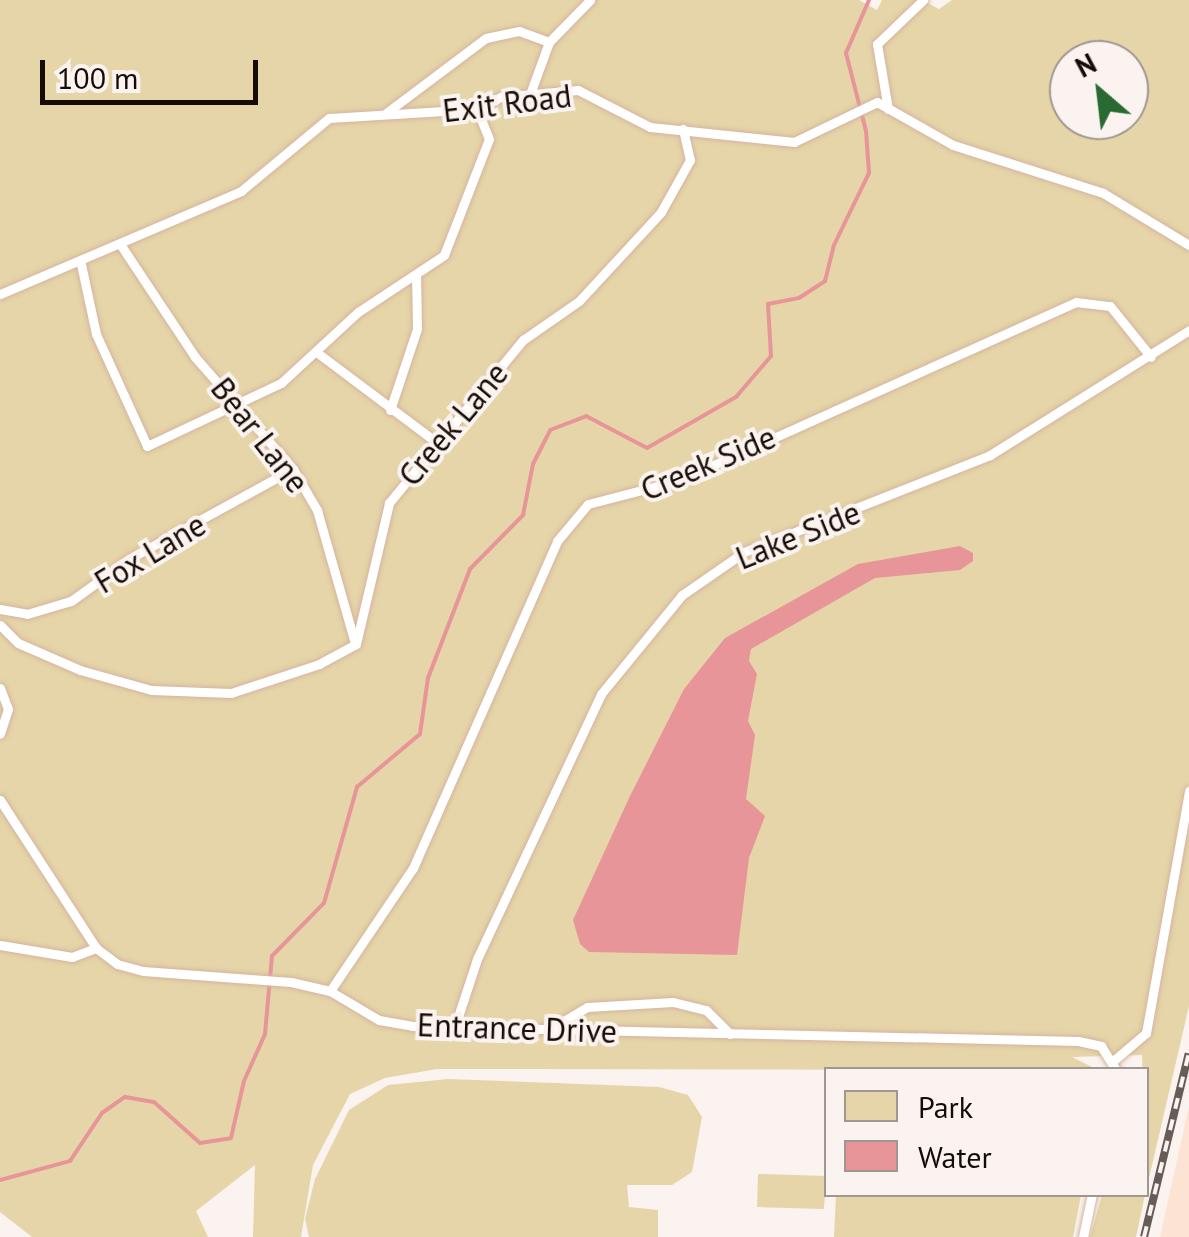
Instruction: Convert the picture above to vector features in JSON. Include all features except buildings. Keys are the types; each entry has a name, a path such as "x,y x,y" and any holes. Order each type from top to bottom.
{"lane":[{"path":"530,94 550,42 590,0"},
{"path":"888,109 877,44 923,0"},
{"path":"384,115 486,38 519,31 550,42"},
{"name":"Exit Road","path":"0,294 122,247 241,191 328,118 477,108 530,94 578,90 650,127 794,142 877,102 953,146 1103,194 1189,244"},
{"path":"81,264 96,334 147,446 281,383 318,354 358,312 444,255 465,214 489,139 477,108"},
{"name":"Creek Lane","path":"356,644 388,503 523,340 578,301 661,212 690,160 684,129"},
{"name":"Bear Lane","path":"122,247 196,357 293,469 317,510 356,644"},
{"path":"390,410 416,328 416,274"},
{"name":"Creek Side","path":"330,991 412,868 557,541 588,504 680,480 1076,302 1110,306 1151,356"},
{"name":"Lake Side","path":"455,1026 478,959 601,694 682,595 744,552 990,455 1189,330"},
{"path":"318,354 435,442"},
{"name":"Fox Lane","path":"0,609 27,614 71,601 129,559 293,469"},
{"path":"0,624 18,642 80,670 150,690 231,693 319,664 356,644"},
{"path":"0,688 8,709 0,734"},
{"path":"1114,1065 1146,1033 1189,791"},
{"path":"0,800 96,948 72,957 0,945"},
{"name":"Entrance Drive","path":"96,948 117,964 143,970 290,982 330,991 379,1020 550,1029 1078,1041 1101,1046 1114,1065"},
{"path":"550,1029 587,1007 673,1002 706,1010 730,1034"},
{"path":"1083,1237 1091,1197"}],"shaded area":[{"path":"1189,1106 1189,1237 1160,1237"}],"green space":[{"path":"0,0 859,0 877,10 882,0 922,0 939,9 952,0 1189,0 1189,1006 1149,1178 1149,1067 1142,1067 1142,1055 1072,1057 1092,1067 437,1069 385,1078 350,1094 313,1165 301,1237 253,1237 255,1165 196,1211 208,1237 32,1237 0,1212"},
{"path":"448,1079 659,1087 688,1095 702,1117 692,1172 672,1185 627,1185 629,1207 658,1210 658,1237 309,1237 305,1219 315,1179 349,1110 388,1085"},
{"path":"758,1174 824,1176 824,1209 757,1207"},
{"path":"836,1197 1081,1197 1073,1237 834,1237"},
{"path":"1101,1197 1145,1197 1136,1237 1090,1237"}],"water":[{"path":"960,546 973,553 973,561 960,570 875,578 751,649 749,661 757,674 748,721 755,735 746,799 765,816 749,858 737,955 589,952 580,944 573,920 630,796 684,689 725,638 858,564"}],"waterway":[{"path":"0,1180 70,1161 102,1113 125,1097 154,1102 200,1143 231,1138 244,1081 265,1034 272,956 324,903 357,787 420,734 428,678 470,569 523,515 533,464 550,430 586,416 647,448 736,397 771,356 768,304 799,298 825,281 834,245 869,173 866,131 846,53 869,0"}],"railway":[{"path":"1144,1237 1189,1053"}]}
